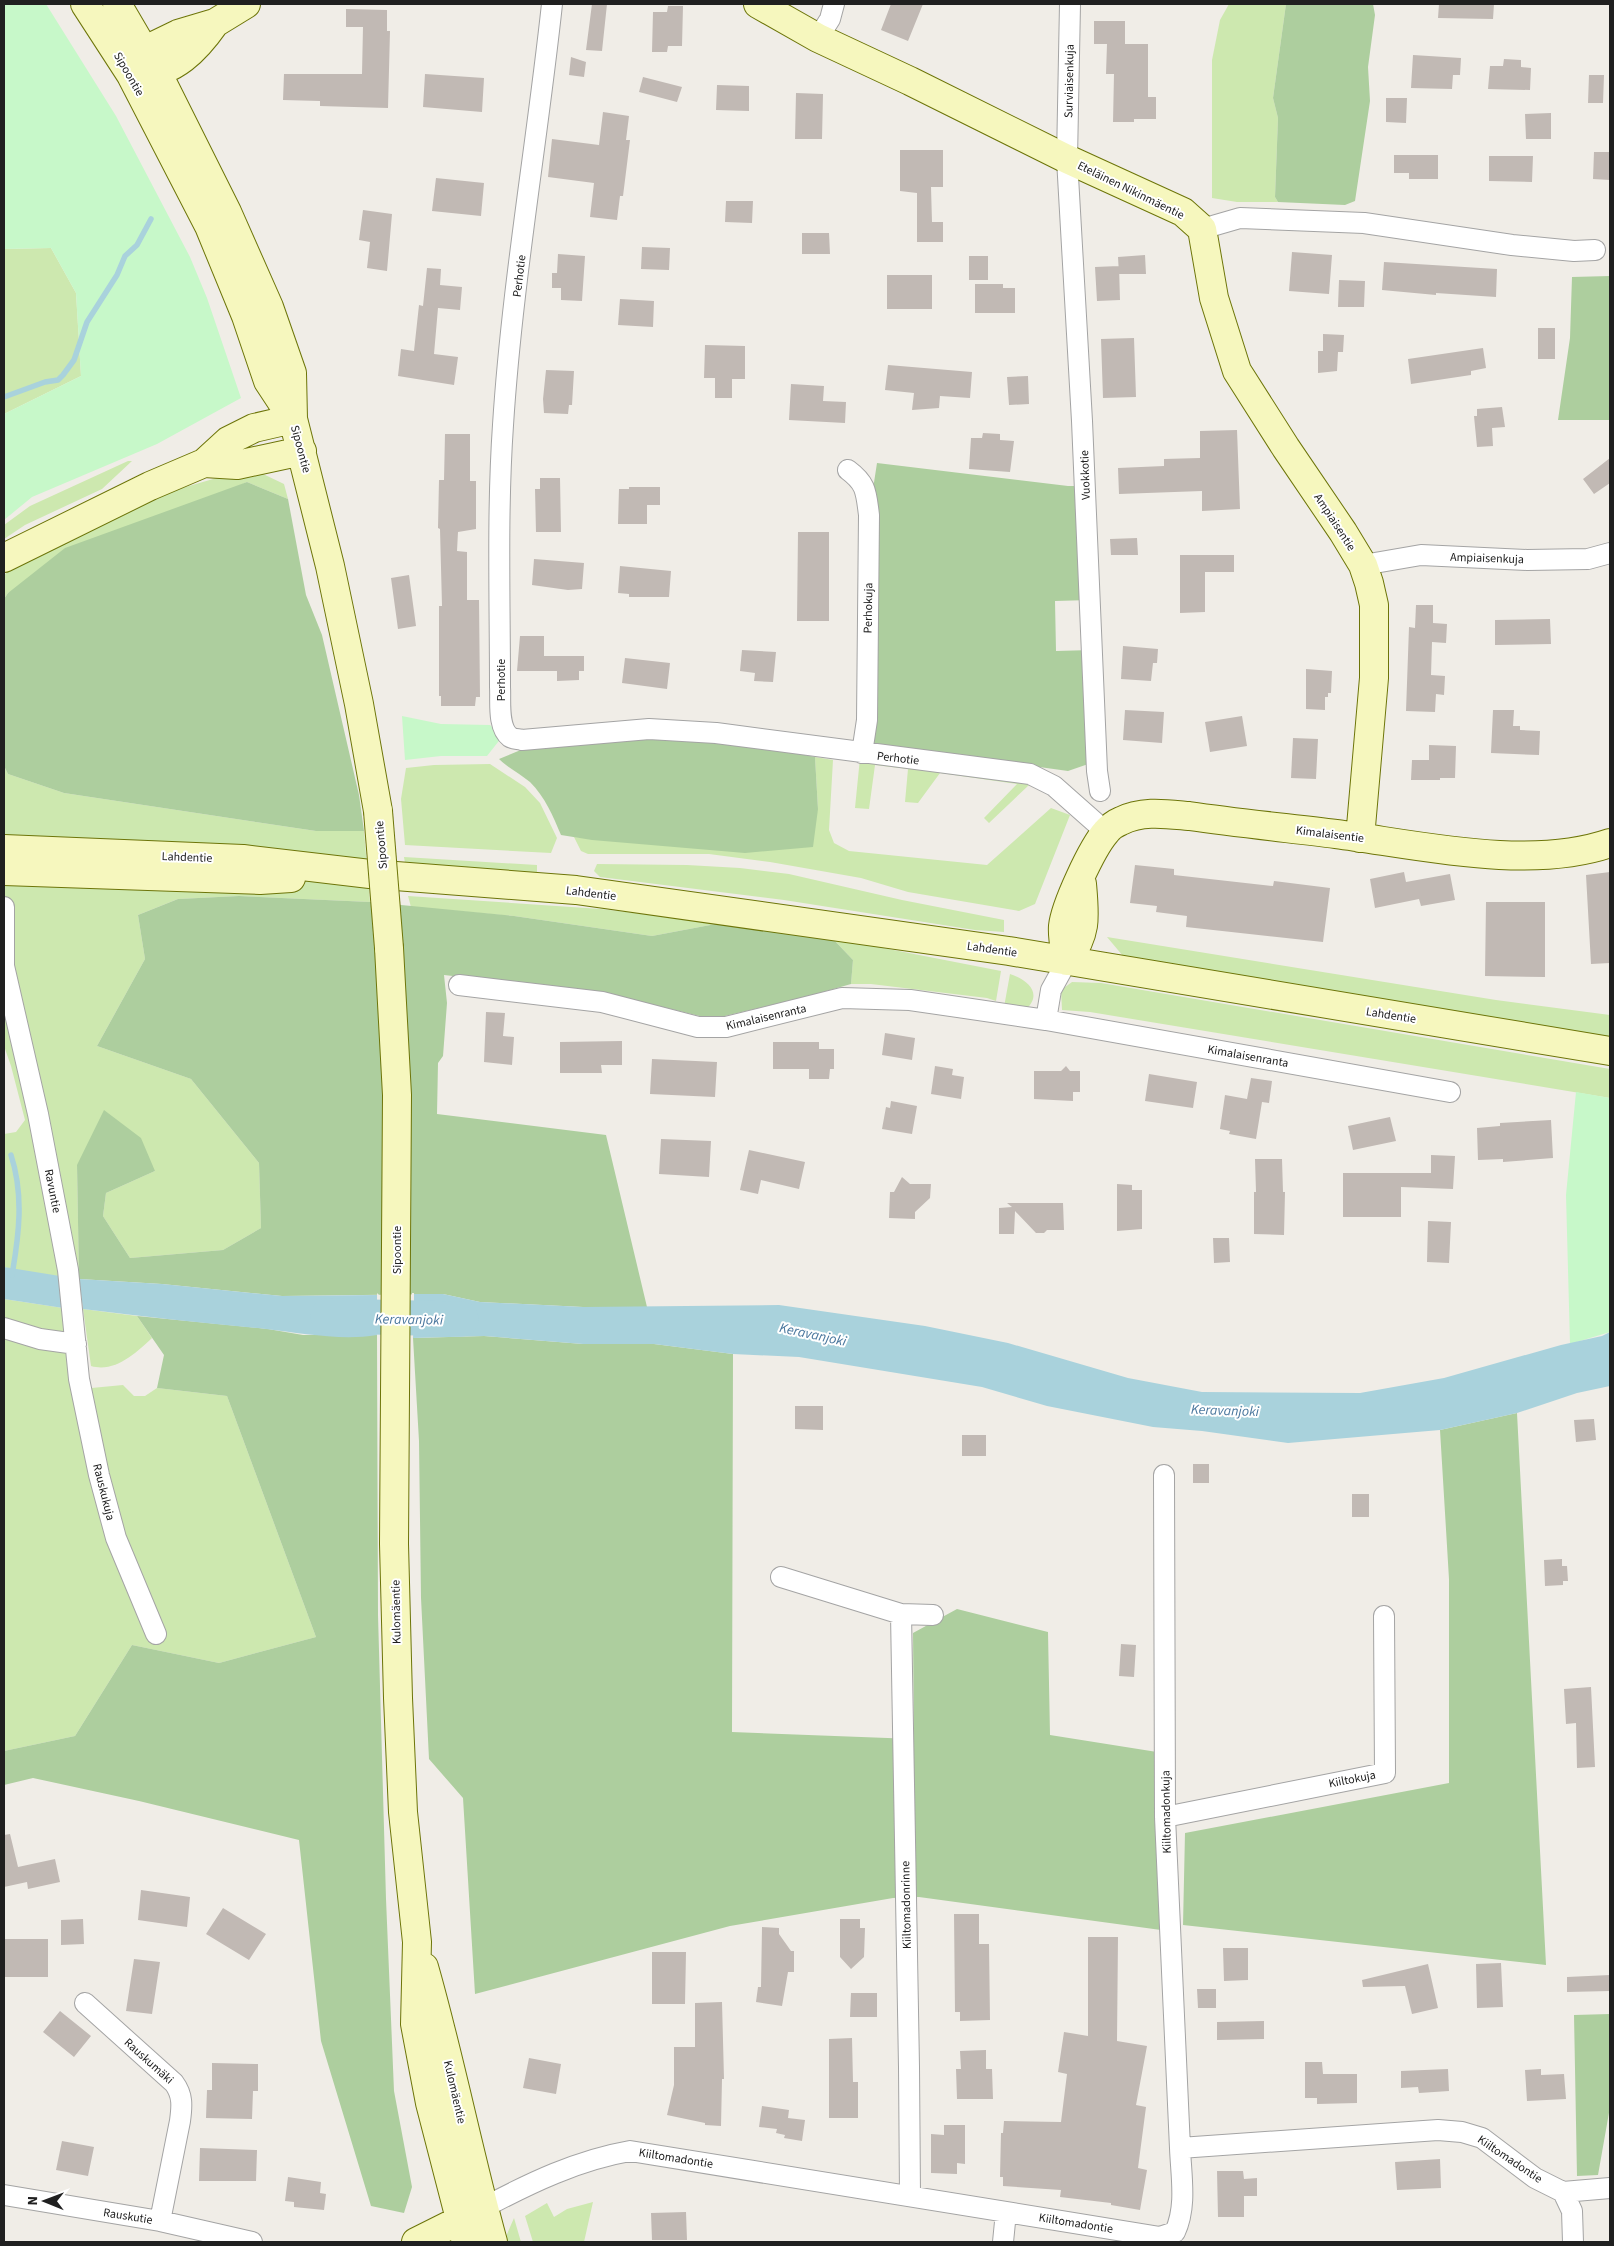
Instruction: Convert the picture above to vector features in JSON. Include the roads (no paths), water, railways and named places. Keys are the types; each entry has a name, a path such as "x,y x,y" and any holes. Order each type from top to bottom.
{"main road":[{"name":"Sipoontie","path":"85,4 131,75 209,226 246,316 268,381 293,419"},
{"name":"Sipoontie","path":"117,4 158,74 227,212 269,307 292,373 293,419 330,566 359,704 378,811 389,948 397,1095 397,1281"},
{"path":"215,23 201,44 190,54 158,74 131,75 144,50 178,34 215,23 246,4"},
{"name":"Eteläinen Nikinmäentie","path":"758,4 818,38 910,81 1067,159 1183,212 1202,229"},
{"name":"Ampiaisentie","path":"1202,229 1214,298 1237,371 1363,565 1374,605 1374,678 1360,838"},
{"path":"4,558 150,486 204,463 228,441 254,428 293,419"},
{"path":"204,463 237,465 302,451"},
{"name":"Kimalaisentie","path":"1067,961 1063,939 1063,925 1068,907 1094,851 1106,832 1120,821 1136,815 1160,813 1442,850 1508,855 1547,855 1610,843"},
{"name":"Lahdentie","path":"4,849 243,859 370,874 576,890 1009,951 1610,1051"},
{"name":"Lahdentie","path":"4,871 260,880 370,874"},
{"name":"Kulomäentie","path":"397,1281 394,1544 403,1812 417,1942 415,2024 430,2102 463,2232"},
{"name":"Kulomäentie","path":"417,1942 438,2016 492,2242"},
{"path":"416,2242 463,2232 484,2208"}],"street":[{"name":"Perhotie","path":"552,4 513,321 503,424 500,504 500,687 501,715 505,730 510,737 522,740 649,729 716,733 1030,774 1054,786 1106,832"},
{"path":"818,38 830,20 834,4"},
{"name":"Surviaisenkuja","path":"1067,159 1070,4"},
{"name":"Vuokkotie","path":"1067,159 1082,421 1097,771 1100,791"},
{"path":"1202,229 1240,218 1364,223 1512,245 1595,250"},
{"name":"Perhokuja","path":"848,470 866,488 869,515 867,720 862,753"},
{"name":"Ampiaisenkuja","path":"1363,565 1421,555 1528,560 1588,558 1610,553"},
{"name":"Ravuntie","path":"4,907 4,966 38,1114 68,1270 76,1344"},
{"path":"1046,1020 1051,990 1067,961"},
{"name":"Kimalaisenranta","path":"459,985 602,1002 712,1029 736,1025 842,998 910,1000 1046,1020 1450,1092"},
{"path":"4,1328 40,1339 76,1344"},
{"name":"Rauskukuja","path":"76,1344 81,1389 99,1475 116,1538 156,1634"},
{"name":"Kiiltomadonkuja","path":"1164,1475 1165,1817 1180,2148"},
{"path":"781,1578 901,1614 933,1615"},
{"name":"Kiiltomadonrinne","path":"901,1614 910,2067 910,2196"},
{"name":"Kiiltokuja","path":"1165,1817 1385,1773 1384,1616"},
{"name":"Rauskumäki","path":"86,2003 174,2083 180,2091 182,2105 180,2121 160,2221"},
{"name":"Kiiltomadontie","path":"484,2208 535,2181 601,2156 630,2151 1160,2236 1175,2232 1180,2221 1182,2202 1180,2148 1438,2130 1462,2132 1482,2138 1535,2178 1563,2192"},
{"path":"1572,2242 1572,2211 1563,2192 1610,2188"},
{"name":"Rauskutie","path":"4,2195 160,2221 252,2242"},
{"path":"1003,2242 1006,2212"}],"water":[{"path":"4,1267 60,1276 63,1308 4,1299"},
{"path":"79,1279 162,1284 282,1296 377,1295 377,1335 363,1337 321,1336 83,1309"},
{"path":"414,1294 443,1294 480,1302 583,1307 779,1305 925,1326 1008,1343 1128,1378 1202,1392 1360,1393 1444,1378 1561,1345 1602,1336 1610,1332 1610,1386 1577,1393 1517,1413 1440,1430 1288,1443 1202,1431 1153,1427 1047,1406 982,1387 799,1357 733,1354 654,1344 583,1344 484,1336 413,1338"}],"waterway":[{"path":"4,397 45,382 58,380 63,375 74,360 87,322 117,275 125,256 137,245 151,219"},
{"path":"11,1155 18,1185 19,1200 17,1245 12,1275"},
{"name":"Keravanjoki","path":"328,1316 461,1319"}]}
